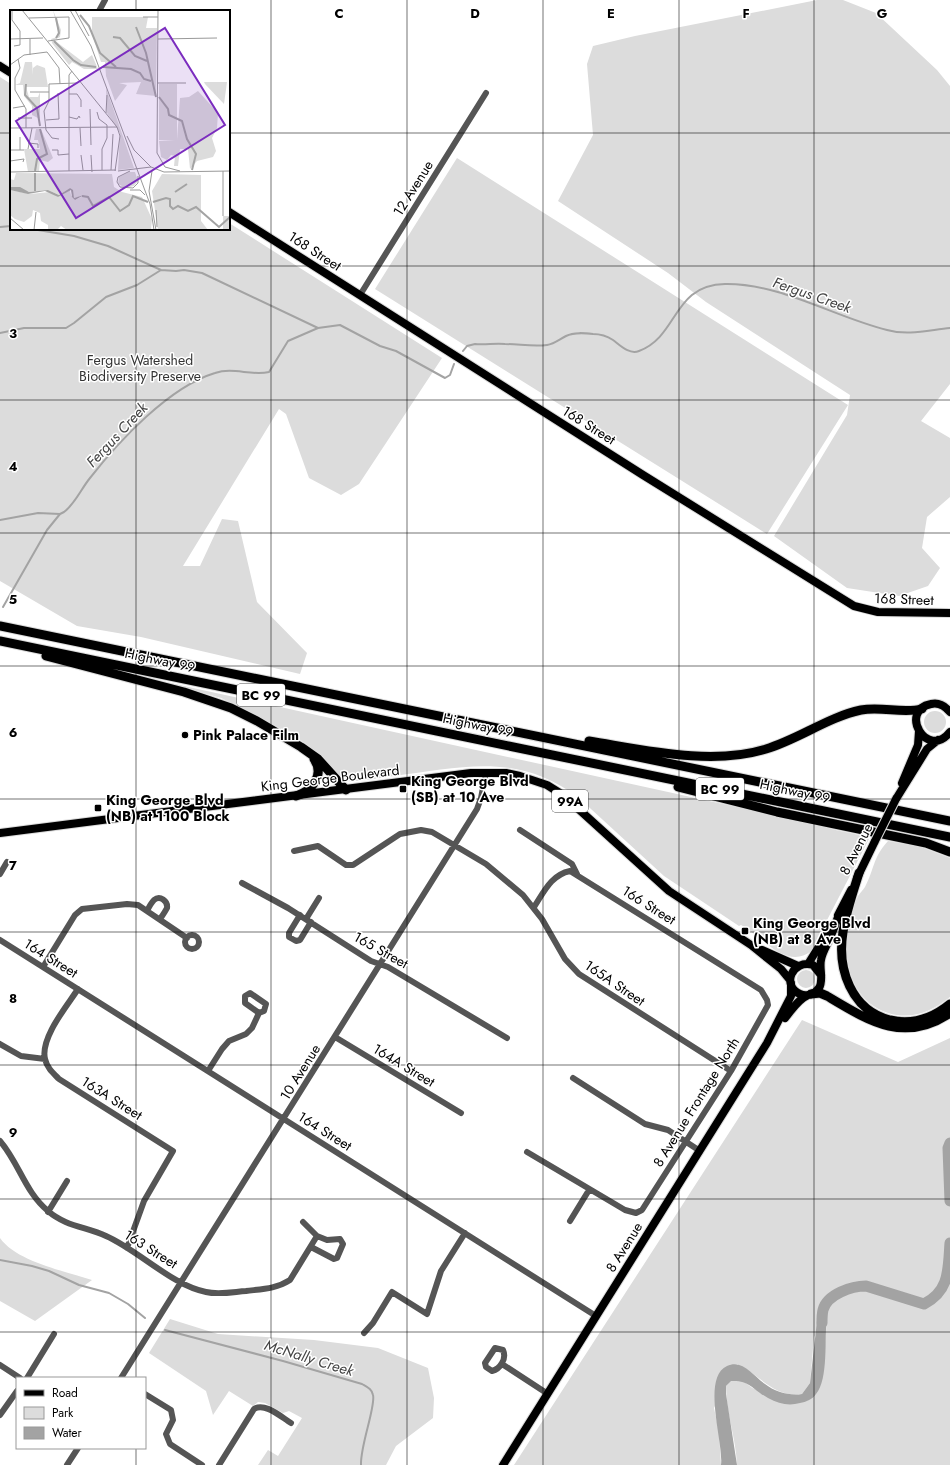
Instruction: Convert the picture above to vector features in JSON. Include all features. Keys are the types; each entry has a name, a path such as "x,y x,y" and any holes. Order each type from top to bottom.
{"highway":[{"name":"Highway 99","path":"0,626 950,821"},
{"name":"Highway 99","path":"0,642 950,837"},
{"path":"0,642 201,697 244,714 301,747 318,760 346,790"},
{"path":"477,724 660,752 717,757 741,755 765,750 790,741 842,716 861,710 882,709 905,711 922,709"},
{"path":"296,796 310,788 318,775 315,760 301,747"},
{"path":"521,748 765,809 926,843 950,852"},
{"path":"859,873 845,921 842,942 845,975 854,994 873,1013 882,1018 901,1022 929,1018 950,1004"},
{"path":"809,995 820,993 870,1020 900,1028 910,1028 931,1024 950,1013"}],"main road":[{"path":"0,66 10,72"},
{"name":"168 Street","path":"230,213 854,606 878,612 950,613"},
{"path":"922,709 929,704 950,702"},
{"path":"938,704 945,706 950,712"},
{"name":"8 Avenue","path":"821,975 822,957 840,912 896,799 916,749 919,731 916,720 922,709"},
{"path":"919,731 927,739 938,740"},
{"name":"8 Avenue","path":"896,799 927,749 950,732"},
{"name":"King George Boulevard","path":"0,833 486,772 520,776 547,785 563,795 669,891 751,945 781,969 791,982"},
{"name":"8 Avenue","path":"808,964 840,912"},
{"name":"King George Boulevard","path":"751,945 798,966"},
{"path":"808,964 816,968 821,975 819,989 809,995 799,993 791,982 792,972 798,966 808,964"},
{"name":"8 Avenue","path":"767,1043 791,996 791,982"},
{"name":"8 Avenue","path":"503,1465 767,1043 802,997 809,995"}],"street":[{"path":"100,10 106,0"},
{"name":"12 Avenue","path":"360,295 486,93"},
{"name":"10 Avenue","path":"122,1377 284,1120 477,809 486,772"},
{"name":"165A Street","path":"294,851 318,846 346,865 354,864 400,834 421,830 432,832 455,844 496,872 523,895 534,906 565,959 579,974 731,1071"},
{"name":"166 Street","path":"520,830 572,864 577,874 761,990 767,1000"},
{"path":"0,874 7,862"},
{"path":"534,906 551,881 560,873 570,871 577,874"},
{"name":"165 Street","path":"242,883 303,917 372,961 388,967 507,1038"},
{"path":"147,911 154,900 159,898 163,899 167,908 160,919"},
{"path":"311,922 300,940 296,941 289,937 289,933 319,898"},
{"path":"43,967 75,915 82,909 127,904 138,905 187,938"},
{"name":"164 Street","path":"0,940 596,1316"},
{"path":"0,1044 22,1056 45,1059 44,1047 49,1035 78,989"},
{"name":"8 Avenue Frontage North","path":"589,1190 624,1210 636,1213 642,1210 731,1071 766,1010 767,1000"},
{"path":"208,1071 229,1041 246,1034 252,1028 259,1013"},
{"name":"164A Street","path":"335,1037 461,1113"},
{"name":"163A Street","path":"45,1059 50,1071 59,1079 173,1151 144,1201 127,1248"},
{"path":"573,1078 645,1124 668,1130 700,1151"},
{"name":"163 Street","path":"0,1142 29,1190 48,1212 70,1225 106,1236 181,1282 199,1290 212,1293 275,1288 290,1280 317,1236"},
{"path":"527,1152 589,1190 570,1221"},
{"path":"48,1212 67,1181"},
{"path":"303,1222 317,1236 327,1240 340,1239 343,1247 337,1258 334,1259 311,1247"},
{"path":"364,1333 373,1323 392,1292 427,1314 442,1271 465,1233"},
{"path":"27,1377 54,1334"},
{"path":"502,1364 548,1394"},
{"path":"0,1366 18,1377"},
{"path":"0,1415 16,1392"},
{"path":"146,1395 171,1410 173,1420 166,1434 170,1444 202,1465"},
{"path":"219,1465 254,1409 258,1406 263,1406 291,1423"},
{"path":"67,1465 77,1449"}],"green space":[{"path":"817,0 843,0 876,13 937,70 950,86 950,384 921,421 950,438 950,497 927,517 922,548 940,568 928,586 899,596 847,588 774,536 847,415 850,395 706,302 668,273 558,201 593,135 587,64 593,46 635,36"},
{"name":"Fergus Watershed Biodiversity Preserve","path":"0,77 10,83 10,230 230,230 230,224 442,358 359,484 341,495 309,478 286,414 279,409 183,566 200,566 222,519 238,521 257,602 307,653 300,674 141,637 77,626 0,581"},
{"path":"457,158 848,405 767,534 375,289"},
{"path":"161,681 819,825 857,834 869,839 811,951 802,956 793,957 774,949 741,925 739,926 664,876 579,798 556,783 534,774 512,768 490,766 444,769 345,781 318,753 299,739 267,721 221,698"},
{"path":"935,711 943,714 946,722 943,730 935,733 927,730 924,722 927,714"},
{"path":"888,841 921,847 950,858 950,997 936,1007 921,1013 905,1016 888,1013 872,1005 861,994 853,980 848,964 846,946 852,912 858,896 865,887 879,853"},
{"path":"806,970 812,973 815,979 812,985 806,988 800,985 797,979 800,973"},
{"path":"802,1020 898,1062 950,1038 950,1465 737,1465 726,1396 726,1386 731,1380 741,1381 762,1392 807,1401 825,1346 827,1317 814,1337 810,1383 802,1394 783,1393 768,1385 737,1364 714,1408 719,1432 721,1465 514,1465"},
{"path":"0,1238 18,1253 42,1265 92,1280 35,1321 0,1301"},
{"path":"170,1319 218,1334 314,1340 378,1348 428,1368 434,1398 433,1418 396,1446 386,1465 258,1465 268,1450 278,1456 302,1418 289,1411 283,1413 265,1403 258,1402 253,1406 229,1391 213,1415 206,1391 149,1353"}],"water":[{"path":"823,1309 827,1317 824,1368 823,1378 815,1396 805,1402 784,1404 768,1398 743,1382 731,1381 726,1386 726,1394 737,1465 721,1465 714,1397 719,1373 727,1366 733,1364 738,1365 748,1369 761,1381 773,1389 788,1394 802,1394 810,1383 817,1321"}],"waterway":[{"path":"0,227 10,226"},
{"path":"38,230 74,236 108,246 161,270 184,270 202,273 318,328"},
{"path":"0,333 24,328 66,328 106,297 137,285 161,270"},
{"name":"Fergus Creek","path":"463,351 467,346 475,344 547,345 555,343 566,336 579,333 603,336 611,339 628,351 639,351 652,344 662,334 685,302 695,293 708,287 725,284 746,285 766,289 867,324 895,332 911,333 950,328"},
{"name":"Fergus Creek","path":"0,520 38,513 60,514 64,512 68,509 102,463 130,432 180,390 198,380 222,371 256,373 269,372 288,341 318,328 340,325 380,346 396,351 445,378 450,375 454,364"},
{"path":"3,607 47,530 60,514"},
{"path":"950,1143 948,1148 950,1201"},
{"path":"822,1323 823,1310 825,1304 829,1300 847,1289 860,1286 866,1286 924,1304 939,1293 943,1286 948,1270 950,1243"},
{"name":"McNally Creek","path":"0,1260 49,1271 79,1285 109,1293 128,1304 145,1318"},
{"name":"McNally Creek","path":"165,1330 283,1361 362,1384 367,1387 373,1395 373,1400 361,1457 361,1465"}],"place":[{"name":"Pink Palace Film","path":"185,735"},
{"name":"King George Blvd (SB) at 10 Ave","path":"403,789"},
{"name":"King George Blvd (NB) at 1100 Block","path":"98,808"},
{"name":"King George Blvd (NB) at 8 Ave","path":"745,931"}]}
